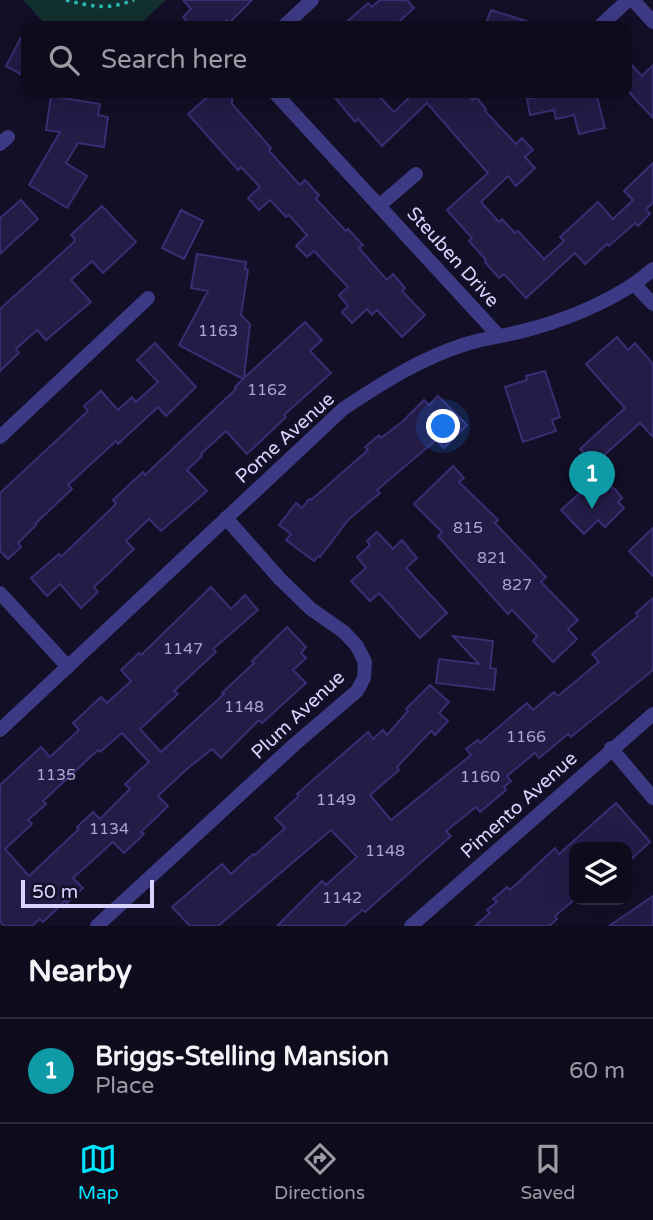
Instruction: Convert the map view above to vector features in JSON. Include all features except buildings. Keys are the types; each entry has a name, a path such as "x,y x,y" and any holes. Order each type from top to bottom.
{"street":[{"path":"289,21 312,0"},
{"path":"606,21 631,0 653,22"},
{"name":"Steuben Drive","path":"280,98 498,335"},
{"name":"Steuben Drive","path":"380,205 416,174"},
{"name":"Pome Avenue","path":"0,730 343,409 417,363 464,344 533,329 565,318 635,285 653,269"},
{"path":"635,285 653,304"},
{"path":"0,437 148,298"},
{"name":"Plum Avenue","path":"97,926 295,744 357,691 364,678 365,662 357,646 344,632 311,609 280,579 226,518"},
{"path":"0,593 68,667"},
{"name":"Pimento Avenue","path":"411,926 611,748 653,714"},
{"path":"611,748 653,798"}],"path":[{"path":"66,0 87,6 114,7 134,0"}],"green space":[{"path":"23,0 166,0 143,21 42,21"}],"place":[{"name":"Briggs-Stelling Mansion","path":"592,509"}]}
